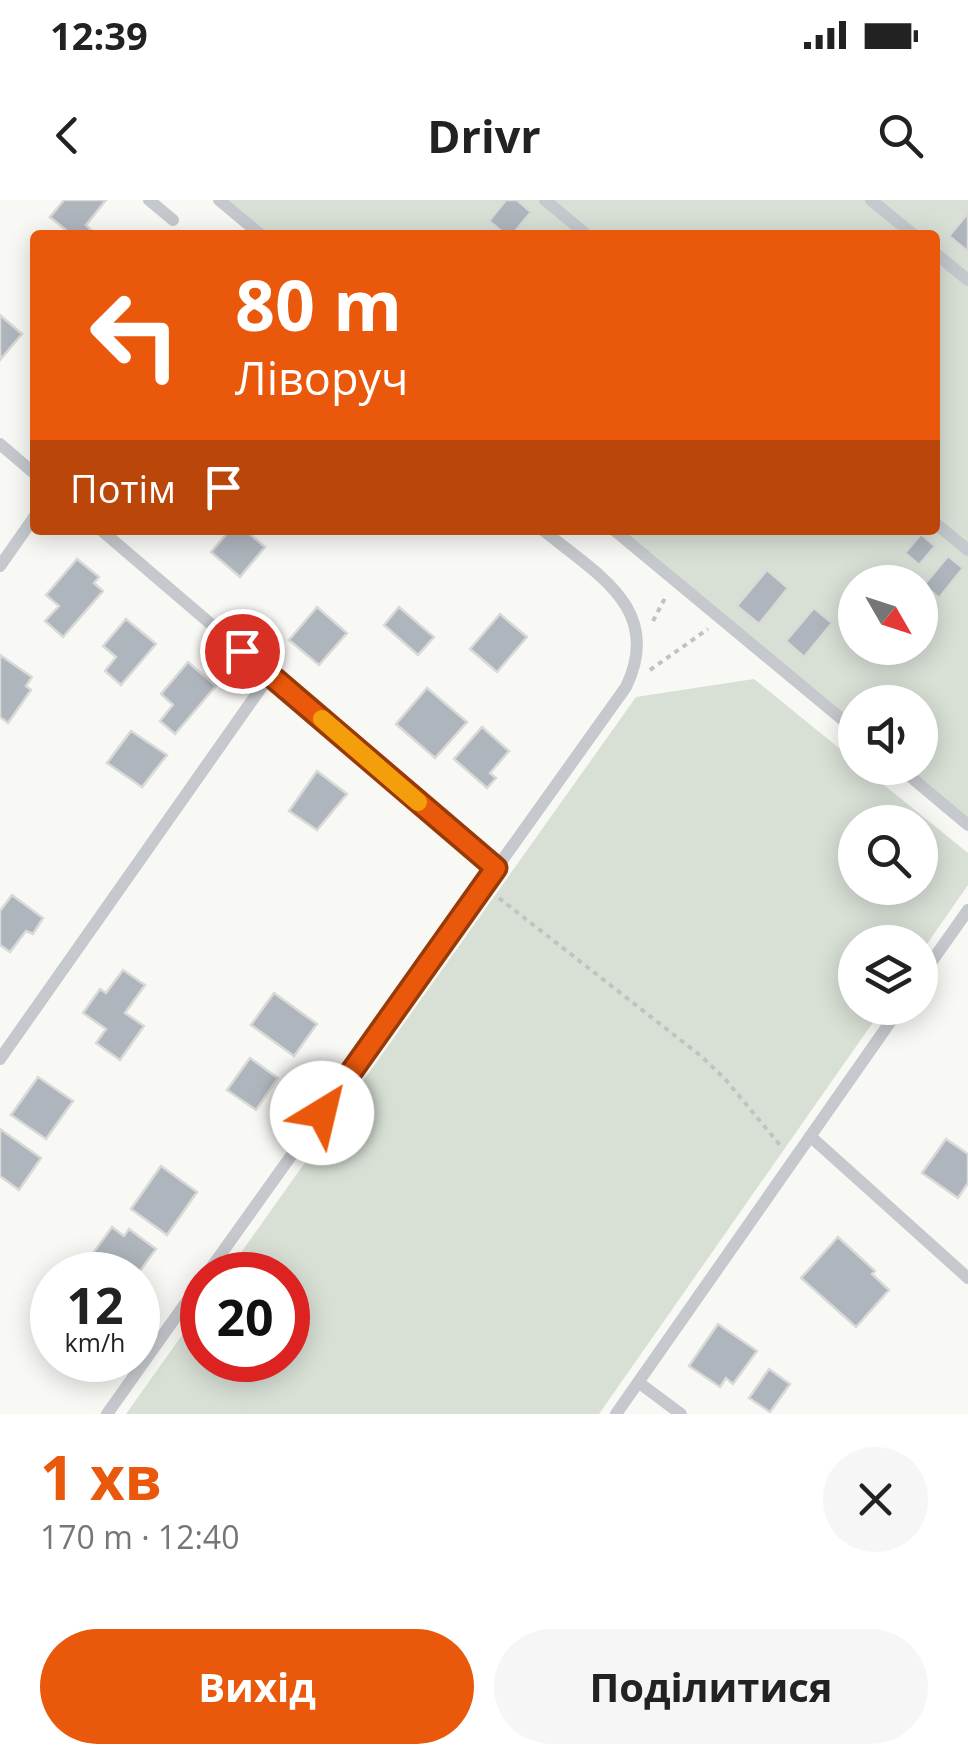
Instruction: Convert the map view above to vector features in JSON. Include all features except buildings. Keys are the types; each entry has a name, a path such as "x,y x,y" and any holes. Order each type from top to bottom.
{"lane":[{"path":"149,200 173,220"},
{"path":"219,200 255,230"},
{"path":"545,200 582,230"},
{"path":"871,200 908,230"},
{"path":"940,256 968,280"},
{"path":"0,444 30,470"},
{"path":"0,566 30,523"},
{"path":"940,527 968,550"},
{"path":"107,535 496,868"},
{"path":"223,1252 626,687 635,668 639,647 634,618 618,592 549,535"},
{"path":"620,535 838,716"},
{"path":"0,1058 270,675"},
{"path":"921,785 968,824"},
{"path":"938,952 968,910"},
{"path":"616,1414 888,1025"},
{"path":"810,1136 968,1278"},
{"path":"107,1414 180,1312"},
{"path":"638,1382 681,1414"}],"path":[{"path":"639,647 674,580"},
{"path":"626,687 722,620"},
{"path":"484,886 702,1056 793,1160"}],"shaded area":[{"path":"219,200 968,200 968,825 920,785 938,785 938,685 838,685 838,716 621,535 940,535 940,230 255,230"},
{"path":"754,679 838,747 838,785 884,785 909,805 838,805 838,905 938,905 938,829 968,853 968,885 938,928 938,925 838,925 838,1025 871,1025 599,1414 126,1414 149,1382 160,1382 160,1366 180,1338 180,1382 310,1382 310,1252 241,1252 636,697"}],"slow traffic":[{"path":"322,719 418,802"}],"route":[{"path":"242,651 496,868 322,1113"}]}
